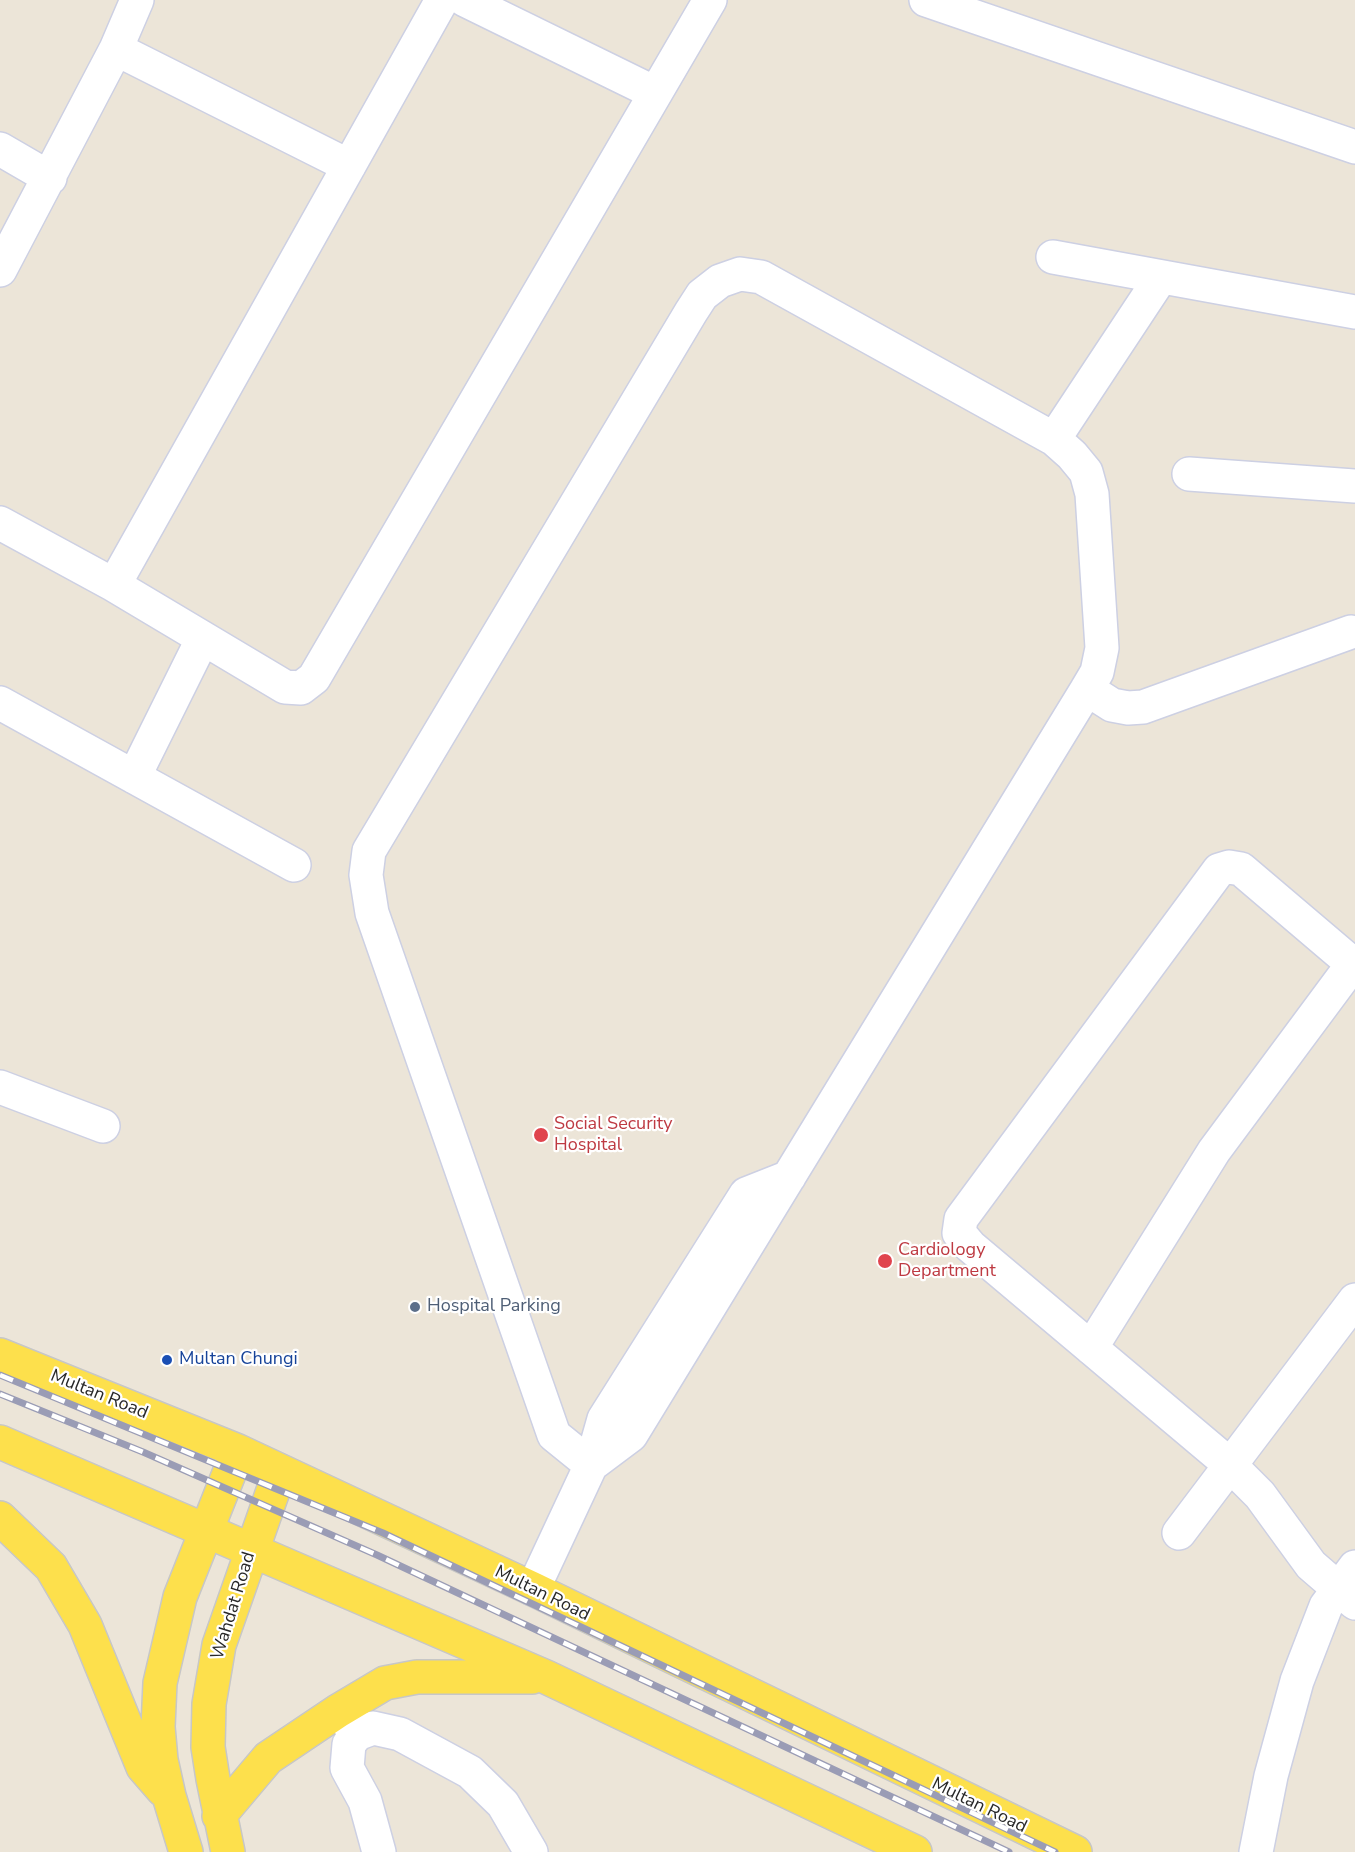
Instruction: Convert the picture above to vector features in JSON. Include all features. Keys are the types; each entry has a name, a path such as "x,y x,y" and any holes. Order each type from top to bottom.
{"main road":[{"name":"Multan Road","path":"0,1355 238,1451 533,1589 1075,1852"},
{"path":"0,1442 546,1677 915,1852"},
{"path":"186,1852 169,1796 158,1727 160,1683 180,1597 238,1451"},
{"name":"Wahdat Road","path":"228,1852 219,1816 208,1747 209,1704 219,1645 280,1471"},
{"path":"0,1518 51,1567 85,1625 143,1767 169,1796"},
{"path":"219,1816 268,1758 348,1722 385,1683 417,1677 546,1677"}],"street":[{"path":"0,270 116,49 137,0"},
{"path":"114,585 442,0"},
{"path":"465,0 655,93"},
{"path":"0,523 114,585 285,687 301,688 314,678 710,0"},
{"path":"926,0 1355,147"},
{"path":"116,49 349,166"},
{"path":"0,149 50,178"},
{"path":"1053,257 1355,312"},
{"path":"533,1589 591,1466 632,1435 1088,689 1097,672 1102,648 1094,512 1086,472 1054,439 761,277 740,274 720,281 702,295 690,312 369,851 366,875 372,913 554,1436 591,1466"},
{"path":"1054,439 1161,277"},
{"path":"1189,474 1355,486"},
{"path":"1088,689 1112,705 1128,708 1143,707 1351,632"},
{"path":"134,777 203,638"},
{"path":"0,703 294,865"},
{"path":"1091,1348 1214,1151 1354,964 1241,869 1229,867 1219,870 961,1219 958,1233 970,1246 1091,1348 1229,1464 1260,1495 1311,1565 1349,1587 1326,1606 1297,1681 1271,1776 1256,1852"},
{"path":"0,1087 104,1126"},
{"path":"1179,1533 1355,1300"},
{"path":"379,1852 365,1801 347,1768 348,1722 400,1734 470,1772 503,1804 531,1852"}],"railway":[{"path":"0,1375 383,1533 1055,1852"},
{"path":"0,1394 143,1452 377,1555 1009,1852"}],"place":[{"name":"Social Security Hospital","path":"541,1135"},
{"name":"Cardiology Department","path":"885,1261"},
{"name":"Hospital Parking","path":"415,1307"},
{"name":"Multan Chungi","path":"167,1360"}]}
